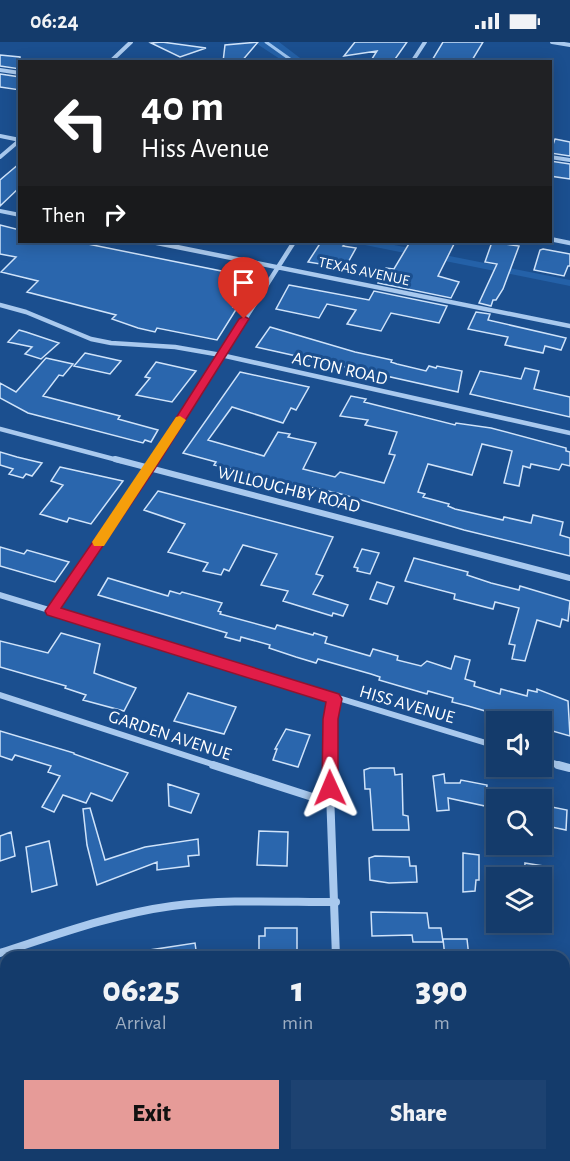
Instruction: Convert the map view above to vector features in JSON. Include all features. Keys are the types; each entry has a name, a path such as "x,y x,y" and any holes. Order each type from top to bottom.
{"street":[{"path":"112,60 131,42"},
{"path":"413,60 425,42"},
{"path":"552,42 570,45"},
{"path":"0,70 18,73"},
{"path":"0,136 18,140"},
{"path":"0,157 18,142"},
{"path":"552,157 570,160"},
{"path":"0,211 18,215"},
{"path":"552,239 570,243"},
{"name":"TEXAS AVENUE","path":"157,243 570,326"},
{"path":"52,611 150,468 293,243"},
{"name":"ACTON ROAD","path":"0,305 26,312 91,339 111,343 175,347 221,355 570,433"},
{"name":"WILLOUGHBY ROAD","path":"0,429 570,578"},
{"name":"HISS AVENUE","path":"0,595 334,699 486,743"},
{"name":"GARDEN AVENUE","path":"0,695 331,803"},
{"path":"334,699 330,719 330,752 336,951"},
{"path":"552,763 570,768"},
{"path":"6,951 97,923 150,910 204,904 336,902"}],"shaded area":[{"path":"254,42 279,42 303,60 281,60"},
{"path":"366,243 384,243 570,280 570,286 365,245"}],"building":[{"path":"162,42 206,48 180,57 151,43"},
{"path":"258,42 243,60 223,60 225,45"},
{"path":"355,42 407,42 394,60 371,60 377,51 344,56"},
{"path":"443,42 483,42 472,60 432,60"},
{"path":"0,55 20,57 18,69 0,66"},
{"path":"0,74 18,77 18,90 0,87"},
{"path":"555,139 570,142 570,156 552,153"},
{"path":"552,161 570,164 570,179 552,176"},
{"path":"18,165 18,189 0,206 0,180"},
{"path":"0,225 18,230 18,243 83,243 252,279 233,307 237,308 217,340 157,328 155,332 138,328 112,319 116,315 27,292 38,281 1,272 16,257 0,254"},
{"path":"320,243 345,243 343,246 356,248 345,268 308,262"},
{"path":"409,243 454,243 438,276 459,282 451,298 378,283 386,268 394,269"},
{"path":"492,243 519,246 503,289 496,300 493,300 491,306 479,303 497,264 485,262"},
{"path":"540,250 570,254 570,266 564,276 534,270"},
{"path":"289,285 369,300 374,291 447,306 439,323 391,313 381,331 347,324 356,310 327,304 319,318 276,309"},
{"path":"476,312 490,314 488,320 566,338 561,350 545,346 543,353 505,345 508,337 468,329"},
{"path":"270,327 426,371 429,366 436,368 437,366 462,371 458,392 256,347"},
{"path":"19,330 59,343 41,359 25,354 32,347 8,342"},
{"path":"85,353 121,361 110,374 74,366"},
{"path":"46,358 73,364 63,376 59,375 43,396 120,416 118,419 158,430 151,442 145,440 143,443 28,413 0,398 0,383 16,392"},
{"path":"156,362 196,371 172,402 136,395 150,378 145,377"},
{"path":"525,368 539,371 534,389 570,397 570,417 470,394 480,371 521,379"},
{"path":"240,372 309,387 296,410 291,408 283,423 232,407 208,440 264,456 278,432 290,434 288,437 316,443 303,469 335,477 340,472 384,483 395,455 389,454 397,432 365,425 368,420 340,416 351,396 366,399 364,402 455,425 456,423 491,428 566,448 566,451 570,452 570,466 562,464 559,470 531,464 530,468 523,466 519,486 504,483 512,451 482,444 472,475 428,464 418,492 425,494 423,497 449,504 448,506 455,509 503,520 504,517 531,523 533,515 563,522 560,535 570,538 570,556 464,530 341,494 315,488 288,486 239,473 240,471 214,465 216,462 183,453"},
{"path":"0,452 42,463 32,476 26,474 23,478 9,474 13,469 0,465"},
{"path":"60,467 123,481 91,524 69,518 67,522 40,514 63,485 51,481"},
{"path":"158,491 333,537 316,574 323,576 313,594 348,605 343,616 333,613 332,616 283,601 288,591 261,585 277,554 243,545 229,571 224,569 221,575 203,571 208,563 168,552 185,524 144,510"},
{"path":"0,547 24,554 27,550 69,562 55,582 0,566"},
{"path":"362,549 379,553 370,574 357,571 358,568 354,567"},
{"path":"414,558 468,572 467,575 491,583 519,590 520,586 570,601 568,621 562,619 560,627 537,620 525,661 512,659 515,645 509,644 519,608 495,602 493,609 454,599 455,594 405,581"},
{"path":"108,578 168,596 170,591 180,594 182,592 222,603 218,611 221,612 220,614 275,629 277,625 313,635 314,633 327,637 325,643 370,656 373,649 398,656 397,660 421,666 427,661 451,669 455,656 470,660 465,679 475,682 474,686 500,694 501,689 527,696 528,690 537,692 537,689 568,701 570,736 552,731 552,711 486,711 452,702 453,698 428,691 427,694 379,680 380,677 371,674 318,659 316,663 269,648 270,645 241,637 240,641 225,637 227,633 98,595"},
{"path":"377,582 394,587 387,604 370,599"},
{"path":"61,633 100,644 94,673 136,688 124,711 83,700 86,695 65,688 66,686 0,667 0,641 48,653"},
{"path":"188,693 236,707 224,734 174,721"},
{"path":"286,729 310,735 298,767 273,760 277,749 275,749"},
{"path":"0,731 74,753 128,773 112,801 91,793 86,803 63,795 54,812 42,807 60,776 48,772 51,766 15,755 12,760 0,756"},
{"path":"394,768 395,775 402,774 403,815 408,816 409,830 373,830 370,789 365,789 364,770"},
{"path":"444,774 445,783 460,783 461,780 487,785 485,806 448,798 449,810 437,811 433,776"},
{"path":"168,784 199,794 191,813 169,806"},
{"path":"552,807 567,810 566,830 552,827"},
{"path":"90,808 105,860 145,847 198,839 199,855 188,856 189,866 157,870 157,862 97,885 87,845 83,809"},
{"path":"259,831 288,832 287,866 257,865"},
{"path":"11,832 15,856 0,861 0,836"},
{"path":"49,841 57,885 32,892 26,847"},
{"path":"463,853 479,855 479,880 476,880 475,891 463,892"},
{"path":"375,856 409,857 410,866 416,866 417,882 389,883 370,880 369,858"},
{"path":"525,863 543,866 543,867 525,867"},
{"path":"371,912 427,913 429,928 441,928 443,942 413,942 412,935 372,936"},
{"path":"265,928 297,928 297,951 259,951 259,936 265,936"},
{"path":"443,939 467,939 468,951 444,951"},
{"path":"195,943 196,951 150,951"}],"waterway":[{"path":"266,42 291,60"}],"slow traffic":[{"path":"99,542 180,420"}],"route":[{"path":"244,319 150,468 52,611 334,699 330,719 330,788"}]}
